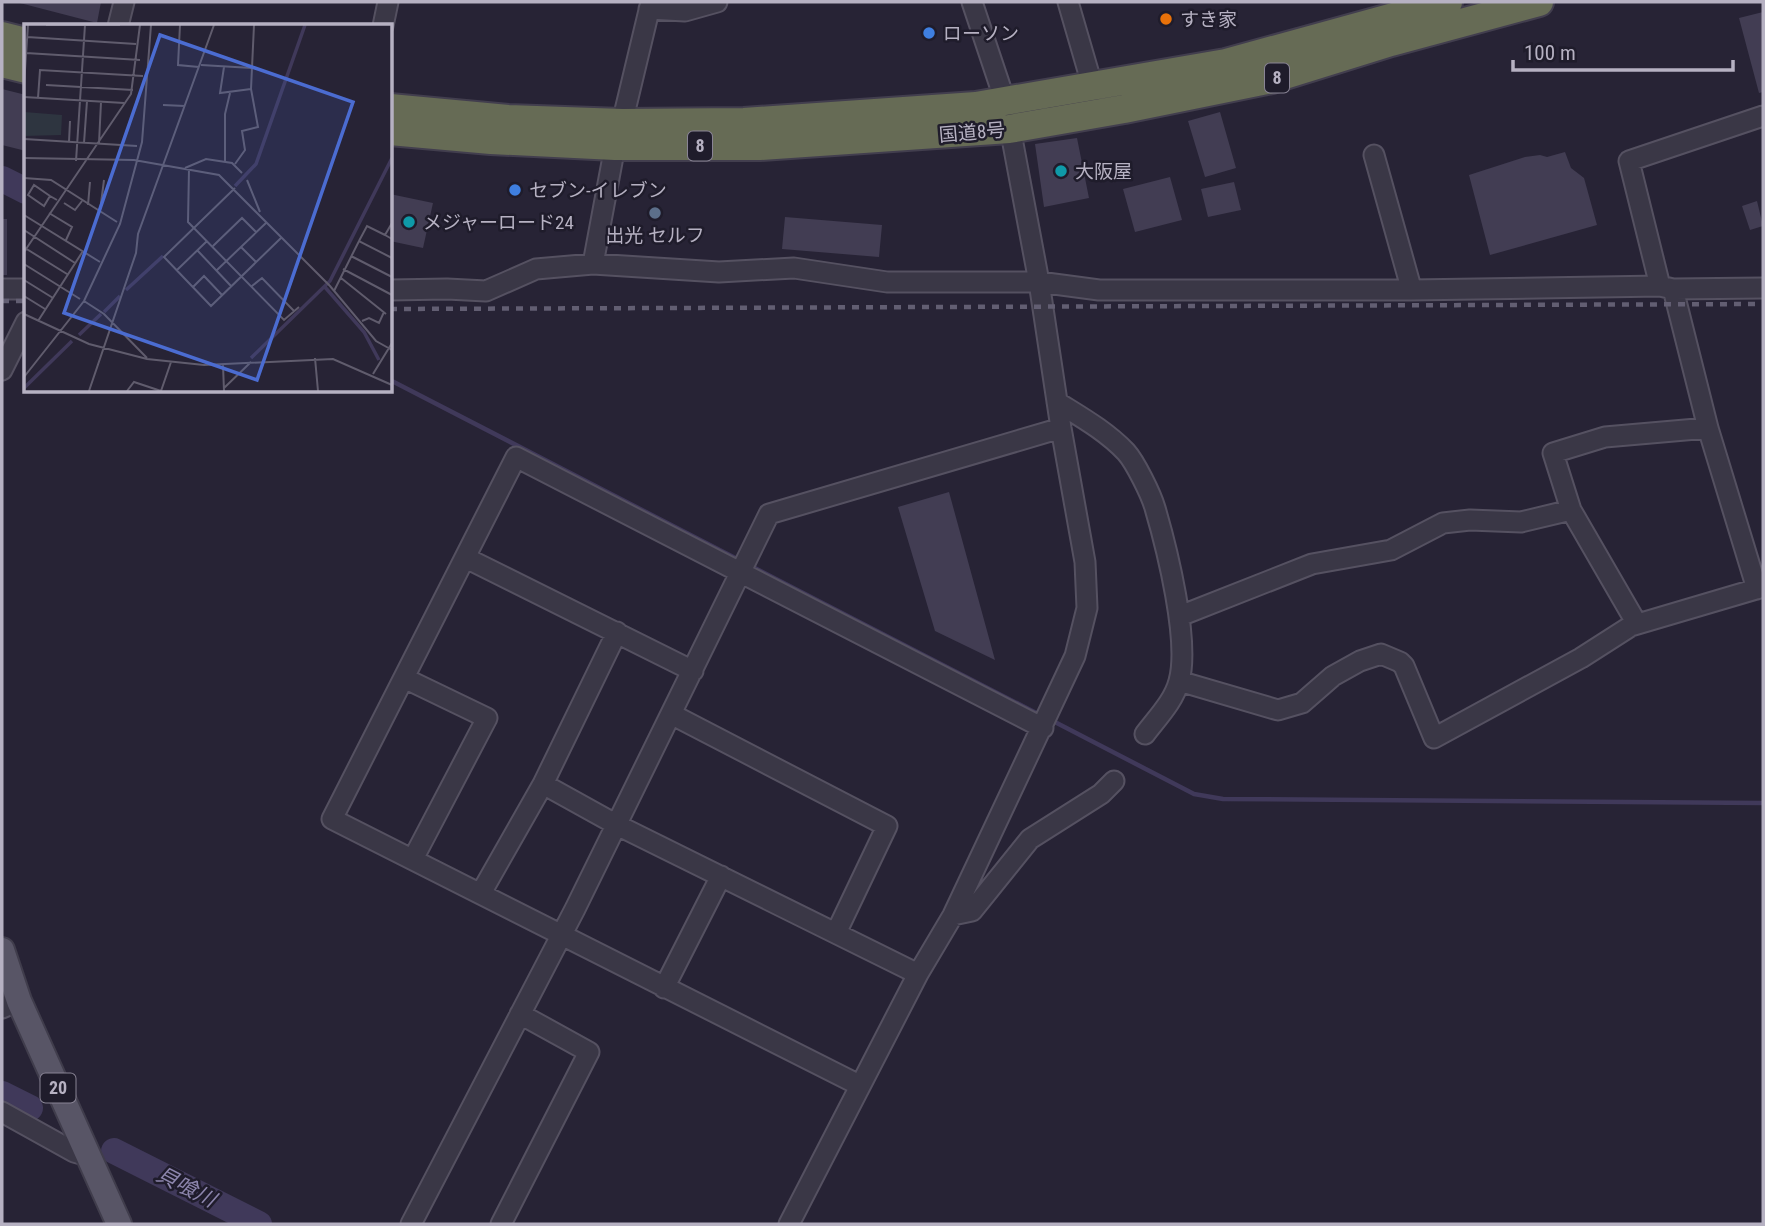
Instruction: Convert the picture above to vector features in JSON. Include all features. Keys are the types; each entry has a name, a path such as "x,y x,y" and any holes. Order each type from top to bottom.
{"highway":[{"name":"国道8号","path":"1007,115 1093,88 1226,63 1448,2"},
{"name":"国道8号","path":"392,131 491,140 619,135 744,122 976,106 1007,115 1124,110 1272,79 1391,42 1539,2"},
{"path":"2,36 24,42"},
{"path":"2,63 24,68"},
{"name":"国道8号","path":"392,108 508,118 619,135"}],"main road":[{"name":"20","path":"2,950 11,1004 88,1156 118,1224"}],"street":[{"path":"118,24 124,2"},
{"path":"383,24 388,2"},
{"path":"593,264 619,135 650,5 685,11 718,2"},
{"path":"789,1224 859,1085 953,915 1075,656 1087,608 1085,562 1039,282 1007,115 972,2"},
{"path":"1068,2 1093,88"},
{"path":"1179,681 1278,710 1302,703 1334,676 1360,661 1381,654 1404,666 1434,738 1581,658 1637,624 1760,588 1708,428 1629,161 1763,116"},
{"path":"1374,155 1410,284"},
{"path":"392,290 486,291 536,269 593,264 719,272 794,268 887,282 1039,282 1099,290 1763,288"},
{"path":"2,289 24,289"},
{"path":"2,370 24,326"},
{"path":"1057,402 1100,429 1127,453 1155,506 1180,616 1181,657 1179,681 1168,705 1144,734"},
{"path":"411,1224 561,936 769,514 1061,428"},
{"path":"1637,624 1571,510 1553,453 1605,437 1708,428"},
{"path":"859,1085 332,819 516,457 1043,728"},
{"path":"1180,616 1312,564 1391,550 1443,523 1470,520 1521,522 1571,510"},
{"path":"466,558 693,671"},
{"path":"481,893 543,784 617,632"},
{"path":"404,678 487,718 413,859"},
{"path":"670,714 887,826 836,933"},
{"path":"953,915 972,911 1030,839 1101,793 1114,781"},
{"path":"543,784 617,824 918,974"},
{"path":"664,988 721,876"},
{"path":"501,1224 589,1052 520,1014"},
{"path":"2,1112 74,1152 88,1156"}],"building":[{"path":"16,2 101,2 97,23"},
{"path":"1763,12 1763,92 1759,93 1739,18"},
{"path":"2,89 24,94 24,150 2,145"},
{"path":"1220,112 1236,168 1205,177 1188,121"},
{"name":"大阪屋","path":"1077,138 1089,198 1044,207 1035,144"},
{"path":"1565,152 1571,168 1584,178 1597,225 1490,255 1469,175 1525,157 1547,157"},
{"path":"1170,177 1182,220 1135,232 1123,189"},
{"path":"1234,182 1241,210 1208,217 1201,189"},
{"name":"メジャーロード24","path":"392,194 433,203 423,248 392,241"},
{"path":"1757,201 1763,226 1750,230 1742,206"},
{"path":"785,217 882,225 879,257 782,249"},
{"path":"2,219 7,219 7,275 2,275"},
{"path":"949,492 995,660 935,631 898,507"}],"waterway":[{"path":"2,179 24,190"},
{"path":"392,381 741,561"},
{"path":"749,565 1040,715"},
{"path":"1051,720 1194,794 1223,799 1763,803"},
{"name":"貝喰川","path":"2,1094 30,1108"},
{"name":"貝喰川","path":"114,1151 259,1224"}],"railway":[{"path":"2,301 24,301"},
{"path":"392,309 1763,304"}],"place":[{"name":"すき家","path":"1166,19"},
{"name":"ローソン","path":"929,33"},
{"name":"大阪屋","path":"1061,171"},
{"name":"セブン-イレブン","path":"515,190"},
{"name":"出光 セルフ","path":"655,213"},
{"name":"メジャーロード24","path":"409,222"}]}
